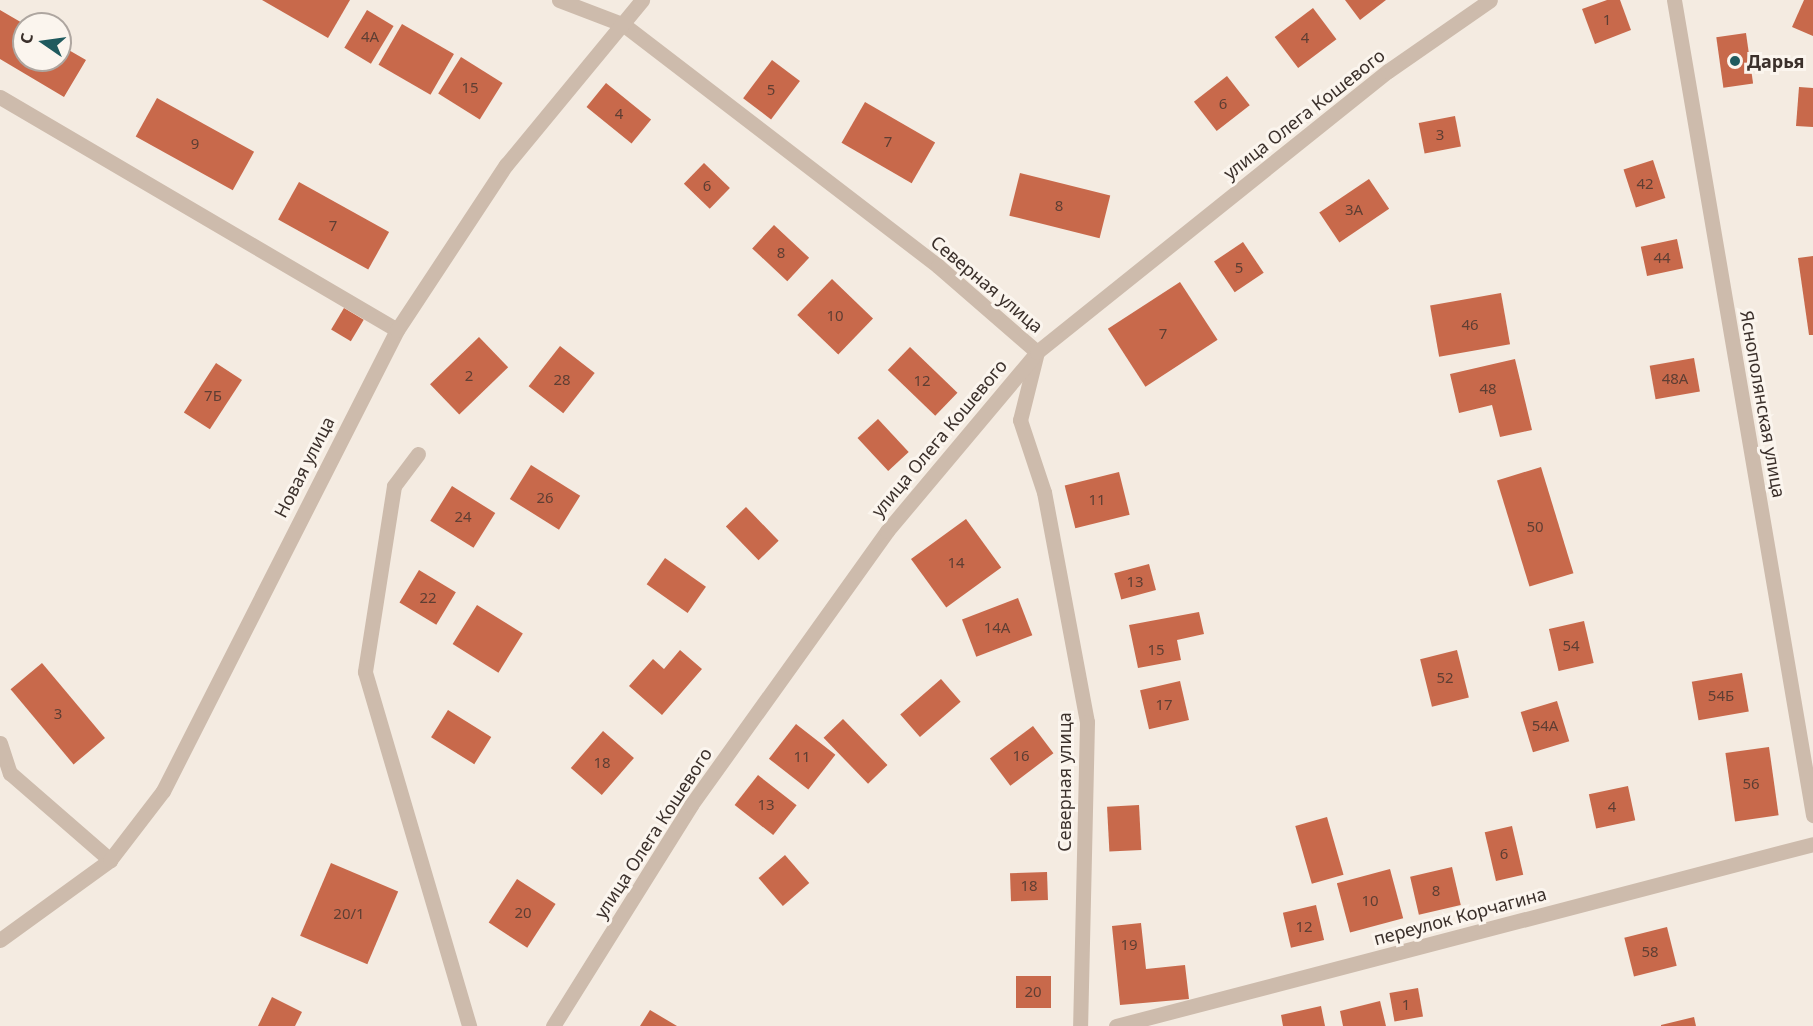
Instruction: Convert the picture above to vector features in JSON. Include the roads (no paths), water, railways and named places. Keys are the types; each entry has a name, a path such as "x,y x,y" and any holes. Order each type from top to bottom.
{"street":[{"name":"Северная улица","path":"559,0 624,25 938,266 1037,352 1020,420 1044,492 1087,722 1080,1026"},
{"name":"Новая улица","path":"0,940 110,860 163,790 397,330 506,165 624,25 642,0"},
{"name":"улица Олега Кошевого","path":"553,1026 691,805 887,531 1037,352 1388,70 1490,0"},
{"name":"Яснополянская улица","path":"1674,0 1813,815"},
{"path":"0,97 397,330"},
{"path":"418,454 394,486 365,672 396,767 469,1026"},
{"path":"0,744 10,773 110,860"},
{"name":"переулок Корчагина","path":"1116,1026 1813,844"}],"place":[{"name":"Дарья","path":"1735,61"}]}
